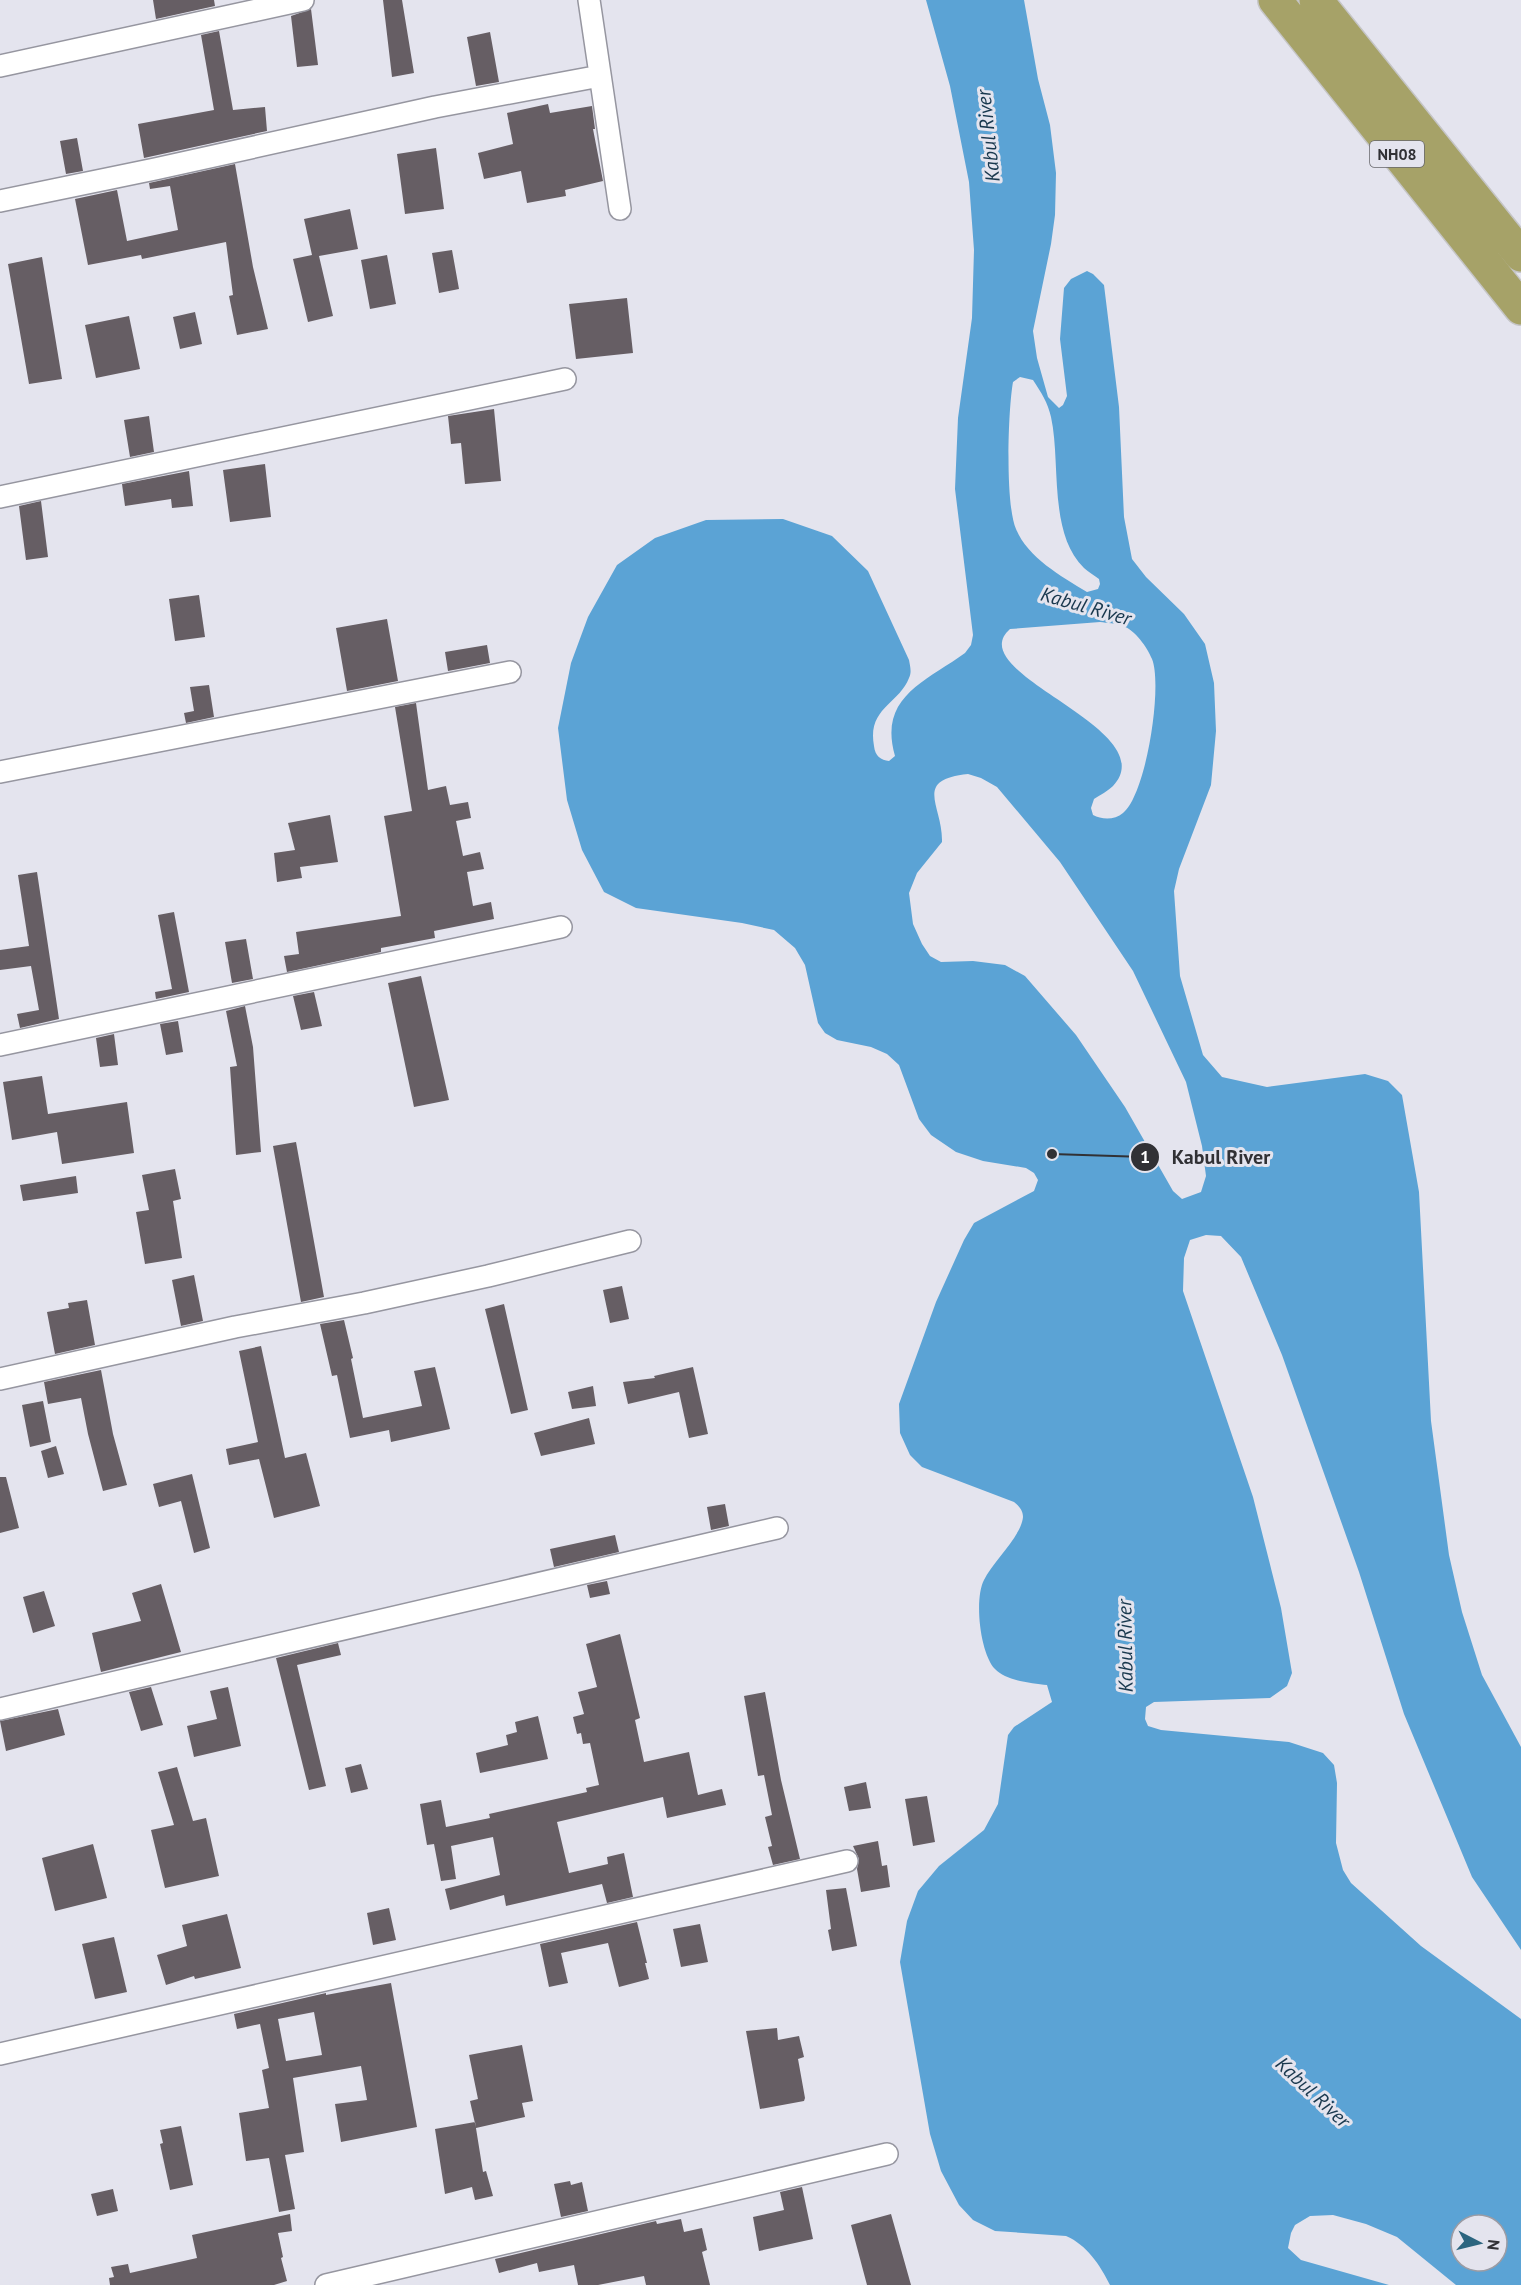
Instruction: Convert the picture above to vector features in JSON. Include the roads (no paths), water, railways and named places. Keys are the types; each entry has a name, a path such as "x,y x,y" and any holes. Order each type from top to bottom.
{"highway":[{"name":"NH08","path":"1316,0 1521,255"},
{"name":"NH08","path":"1287,5 1521,308"}],"street":[{"path":"0,66 303,0"},
{"path":"589,0 620,209"},
{"path":"0,201 435,107 600,76"},
{"path":"0,497 565,379"},
{"path":"0,772 510,672"},
{"path":"0,1045 561,927"},
{"path":"0,1379 235,1327 364,1303 488,1276 630,1241"},
{"path":"0,1708 777,1528"},
{"path":"0,2054 847,1861"},
{"path":"326,2285 887,2154"}],"water":[{"path":"926,0 1024,0 1038,79 1050,125 1056,173 1055,215 1051,244 1033,331 1037,358 1048,397 1059,408 1067,396 1060,339 1064,288 1071,279 1087,271 1093,274 1104,285 1119,407 1124,517 1132,559 1146,577 1184,614 1205,644 1214,683 1216,731 1211,785 1179,869 1174,891 1180,976 1203,1055 1222,1077 1267,1087 1365,1074 1388,1081 1402,1095 1419,1192 1431,1421 1449,1555 1462,1612 1482,1675 1521,1747 1521,1950 1472,1877 1404,1714 1359,1572 1282,1355 1241,1257 1221,1236 1206,1235 1190,1240 1184,1258 1183,1291 1253,1497 1281,1608 1292,1673 1287,1686 1270,1698 1154,1702 1146,1707 1145,1719 1148,1726 1161,1730 1289,1742 1323,1753 1334,1765 1337,1783 1336,1843 1343,1870 1351,1883 1421,1946 1521,2019 1521,2285 1456,2285 1397,2237 1366,2224 1333,2215 1310,2216 1295,2225 1288,2248 1301,2260 1389,2285 1110,2285 1092,2256 1074,2240 1066,2236 995,2231 973,2220 959,2205 941,2171 930,2134 900,1962 907,1921 918,1891 939,1866 984,1830 998,1804 1008,1735 1014,1727 1052,1702 1047,1685 1012,1679 995,1669 982,1639 979,1612 981,1589 988,1573 1017,1533 1023,1517 1021,1510 1014,1502 922,1467 910,1455 900,1433 899,1404 936,1302 974,1223 1034,1191 1038,1180 1034,1173 1026,1168 983,1161 956,1152 931,1135 919,1119 899,1065 887,1054 871,1047 837,1040 825,1033 818,1023 805,965 795,948 774,930 742,923 636,908 604,892 582,850 567,800 558,728 571,663 588,617 617,565 655,538 706,520 783,519 832,536 868,571 909,660 910,669 909,678 904,687 879,715 875,723 873,733 875,749 877,755 883,760 889,761 895,756 891,736 893,719 899,705 921,683 965,653 971,645 973,635 955,489 958,418 972,318 974,250 969,182 950,86","holes":["1020,377 1033,380 1048,407 1054,435 1060,517 1065,536 1073,553 1084,568 1099,579 1098,589 1087,592 1046,565 1028,549 1016,529 1010,499 1009,434 1013,382","1100,622 1123,626 1132,631 1147,649 1155,673 1154,715 1139,785 1123,813 1112,818 1100,818 1093,815 1091,808 1094,799 1113,786 1122,764 1112,743 1090,723 1034,683 1012,664 1002,646 1010,629","968,774 997,787 1060,862 1133,971 1186,1082 1202,1146 1206,1176 1201,1192 1182,1199 1173,1191 1125,1107 1076,1035 1025,976 1005,965 973,961 941,962 930,956 922,944 913,924 909,893 917,873 942,842 934,796 935,788 940,782 951,777"]}],"place":[{"name":"Kabul River","path":"1052,1154"}]}
